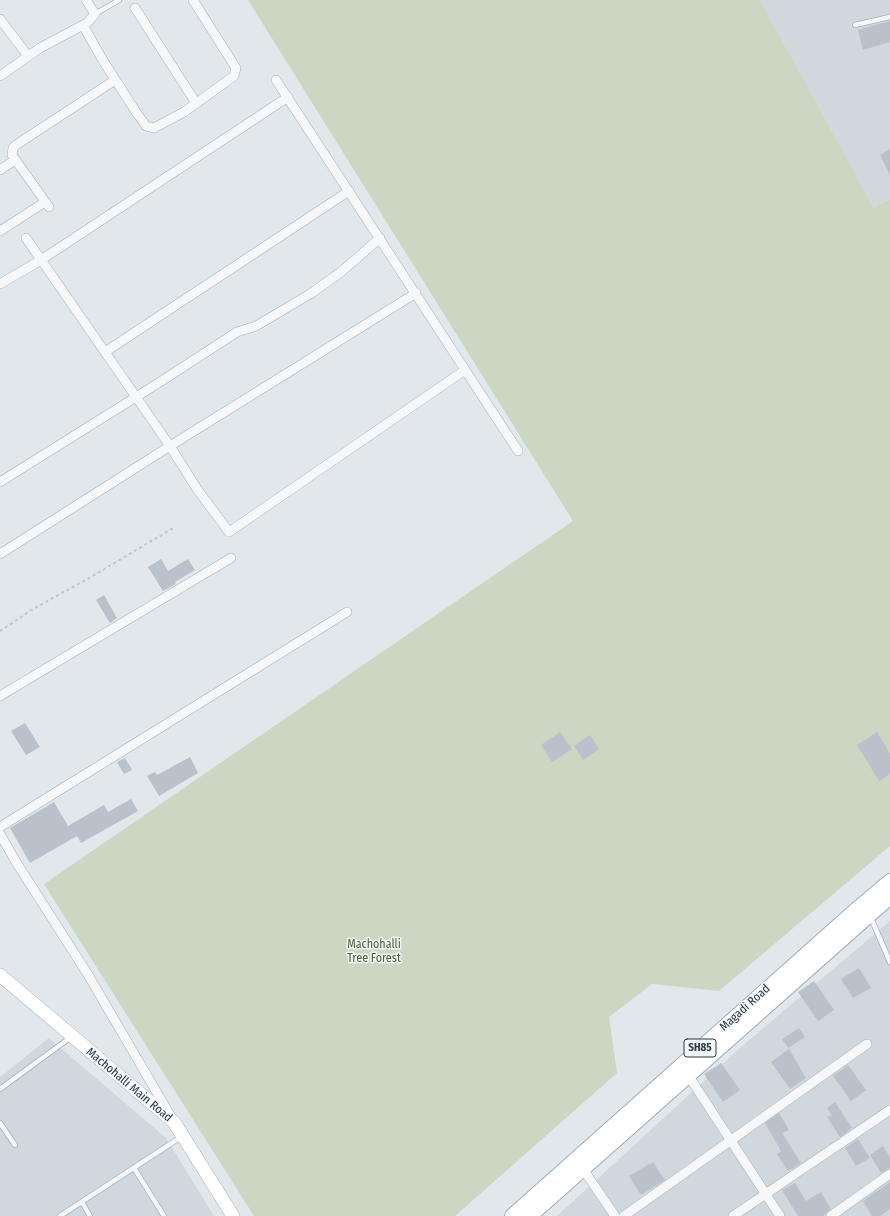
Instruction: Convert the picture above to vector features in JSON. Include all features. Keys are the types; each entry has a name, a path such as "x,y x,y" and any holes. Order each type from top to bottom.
{"main road":[{"name":"Magadi Road","path":"512,1216 890,881"},
{"name":"Magadi Road","path":"530,1216 869,914 890,897"}],"street":[{"path":"0,76 40,48 87,23 95,14 86,0"},
{"path":"83,25 115,80 146,126 154,128 184,112 234,76 236,68 193,0"},
{"path":"135,8 196,104"},
{"path":"0,19 28,56"},
{"path":"0,231 47,205 12,155 13,148 115,80"},
{"path":"276,80 518,451"},
{"path":"0,284 41,260 288,97"},
{"path":"0,170 16,160"},
{"path":"105,352 349,191"},
{"path":"26,238 170,446 197,489 229,532 465,370"},
{"path":"0,482 136,397 236,332 256,326 310,294 341,272 380,238"},
{"path":"0,554 416,293"},
{"path":"0,696 231,558"},
{"path":"0,827 347,612"},
{"path":"0,834 16,862 87,972 174,1122"},
{"name":"Machohalli Main Road","path":"0,975 174,1122 233,1216"},
{"path":"624,1216 867,1044"},
{"path":"688,1075 780,1216"},
{"path":"733,1216 890,1110"},
{"path":"584,1169 615,1216"},
{"path":"831,1216 890,1174"}],"lane":[{"path":"95,14 119,0"},
{"path":"855,25 890,17"},
{"path":"869,914 890,962"},
{"path":"0,1089 72,1036"},
{"path":"0,1123 15,1145"},
{"path":"60,1216 183,1137"},
{"path":"134,1168 164,1216"},
{"path":"82,1202 90,1216"}],"path":[{"path":"0,631 33,609 91,577 175,527"}],"shaded area":[{"path":"760,0 890,0 890,199 874,208"},
{"path":"890,921 890,1216 557,1216 741,1047"},
{"path":"49,1038 166,1138 214,1216 0,1216 0,1077"}],"green space":[{"name":"Machohalli Tree Forest","path":"248,0 760,0 874,208 890,199 890,846 719,991 652,984 609,1017 617,1073 455,1216 254,1216 44,884 573,521"}],"building":[{"path":"890,21 890,42 863,50 858,30"},
{"path":"890,149 890,175 880,155"},
{"path":"161,559 168,571 188,559 195,570 175,582 176,584 163,591 148,567"},
{"path":"104,595 117,618 110,623 96,600"},
{"path":"25,723 40,747 26,755 11,731"},
{"path":"560,732 572,749 552,762 541,745"},
{"path":"877,732 890,754 890,774 879,781 857,745"},
{"path":"590,735 599,749 583,760 574,746"},
{"path":"190,757 198,773 159,796 147,776 155,772 157,775"},
{"path":"125,758 132,770 124,774 117,762"},
{"path":"131,799 138,811 81,843 77,836 30,863 10,828 54,802 68,826 104,805 108,812"},
{"path":"859,968 871,988 853,998 841,979"},
{"path":"814,981 834,1010 818,1021 798,992"},
{"path":"799,1028 805,1037 788,1048 782,1039"},
{"path":"789,1049 806,1078 790,1089 771,1062"},
{"path":"721,1063 740,1090 723,1102 704,1074"},
{"path":"848,1065 866,1090 851,1101 833,1076"},
{"path":"835,1102 852,1128 840,1137 827,1117 832,1115 827,1108"},
{"path":"779,1113 789,1130 782,1133 801,1163 788,1171 777,1154 781,1151 765,1123"},
{"path":"858,1139 870,1158 856,1166 845,1148"},
{"path":"883,1146 890,1157 890,1168 881,1173 870,1155"},
{"path":"653,1162 665,1180 641,1195 629,1176"},
{"path":"890,1182 890,1209 880,1216 872,1216 863,1201"},
{"path":"795,1183 806,1201 821,1192 831,1209 823,1216 798,1216 782,1190"}]}
